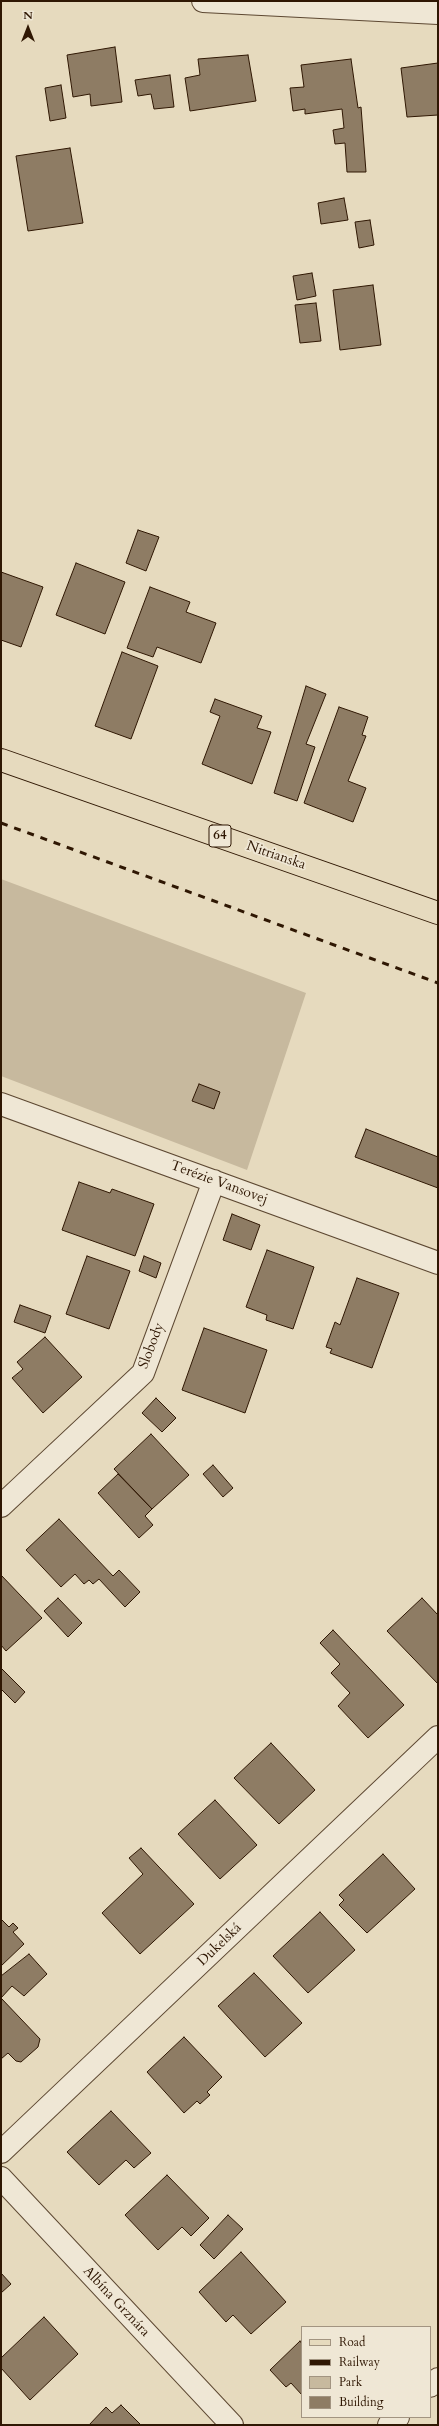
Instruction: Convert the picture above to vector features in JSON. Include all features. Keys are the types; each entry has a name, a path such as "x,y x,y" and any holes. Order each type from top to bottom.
{"main road":[{"name":"Nitrianska","path":"1,760 438,912"}],"street":[{"path":"203,1 438,13"},
{"name":"Terézie Vansovej","path":"1,1104 438,1263"},
{"name":"Slobody","path":"1,1506 143,1373 214,1182"},
{"name":"Dukelská","path":"1,2152 438,1737"},
{"name":"Albína Grznára","path":"1,2178 232,2425"},
{"path":"389,2425 397,2418"}],"green space":[{"path":"1,879 306,993 247,1170 1,1076"}],"building":[{"path":"115,47 122,102 91,106 90,94 73,97 67,55"},
{"path":"248,55 256,101 190,111 185,78 200,75 198,59"},
{"path":"351,59 358,108 361,107 366,172 347,172 345,143 335,144 333,130 344,128 342,109 305,114 305,109 293,111 290,88 304,87 301,65"},
{"path":"438,63 438,115 407,117 401,68"},
{"path":"170,75 174,107 154,109 151,94 138,96 135,80"},
{"path":"61,85 66,118 50,121 45,88"},
{"path":"70,148 83,223 28,231 16,156"},
{"path":"344,198 348,220 321,224 318,203"},
{"path":"370,220 374,245 359,248 355,222"},
{"path":"312,273 316,296 297,300 293,276"},
{"path":"373,285 381,345 340,350 333,290"},
{"path":"316,303 321,341 300,343 295,305"},
{"path":"138,530 159,537 146,571 126,563"},
{"path":"76,563 125,582 105,634 56,615"},
{"path":"1,572 43,587 21,647 1,640"},
{"path":"150,587 190,602 186,612 216,623 201,663 157,647 153,657 127,648"},
{"path":"122,652 158,666 131,739 95,726"},
{"path":"306,686 326,694 306,744 315,747 297,801 274,793"},
{"path":"215,699 262,716 257,728 271,732 252,784 202,764 220,716 210,712"},
{"path":"339,707 368,717 362,735 366,736 348,781 366,788 353,822 304,803"},
{"path":"199,1084 220,1092 214,1109 192,1101"},
{"path":"366,1129 438,1157 438,1188 355,1157"},
{"path":"79,1182 110,1193 112,1189 154,1204 135,1256 62,1230"},
{"path":"232,1214 260,1225 251,1250 223,1240"},
{"path":"267,1250 314,1267 293,1329 266,1320 267,1315 246,1307"},
{"path":"87,1256 130,1271 109,1329 66,1314"},
{"path":"144,1256 161,1263 156,1278 139,1271"},
{"path":"357,1278 399,1293 372,1368 330,1353 332,1349 326,1347 335,1322 340,1325"},
{"path":"20,1305 51,1316 45,1333 14,1322"},
{"path":"204,1328 267,1350 245,1413 182,1390"},
{"path":"45,1337 82,1377 43,1413 12,1378 23,1369 17,1362"},
{"path":"156,1398 176,1418 162,1432 142,1413"},
{"path":"151,1434 189,1475 152,1509 114,1469"},
{"path":"213,1465 233,1488 223,1497 203,1474"},
{"path":"118,1474 152,1509 145,1516 153,1525 139,1538 98,1493"},
{"path":"59,1519 113,1576 119,1570 140,1592 125,1607 99,1579 93,1584 89,1580 84,1584 75,1574 61,1587 26,1550"},
{"path":"1,1575 42,1618 6,1651 1,1645"},
{"path":"58,1598 82,1623 68,1637 44,1611"},
{"path":"422,1598 438,1615 438,1684 387,1631"},
{"path":"333,1630 404,1705 368,1738 338,1706 350,1693 331,1673 340,1664 320,1643"},
{"path":"1,1668 25,1692 15,1703 1,1689"},
{"path":"271,1743 315,1790 279,1824 234,1778"},
{"path":"215,1800 257,1845 220,1879 178,1834"},
{"path":"141,1848 194,1904 140,1954 102,1913 143,1874 129,1858"},
{"path":"383,1854 415,1889 367,1933 339,1905 344,1900 339,1895"},
{"path":"320,1912 355,1950 308,1993 273,1956"},
{"path":"1,1919 9,1927 13,1923 18,1928 13,1932 24,1944 1,1966"},
{"path":"29,1954 47,1974 24,1996 12,1986 1,1998 1,1976"},
{"path":"254,1973 302,2023 265,2057 218,2006"},
{"path":"1,1998 40,2039 38,2047 21,2062 16,2061 8,2053 1,2059"},
{"path":"184,2037 222,2077 207,2092 210,2095 200,2104 197,2101 184,2113 147,2072"},
{"path":"111,2111 151,2153 134,2168 126,2160 99,2185 67,2152"},
{"path":"167,2175 209,2218 191,2236 182,2227 158,2250 125,2215"},
{"path":"228,2215 243,2229 214,2259 200,2245"},
{"path":"241,2252 286,2302 251,2334 233,2315 226,2322 199,2292"},
{"path":"1,2273 11,2284 1,2293"},
{"path":"44,2317 78,2354 30,2400 1,2368 1,2358"},
{"path":"300,2341 301,2394 291,2383 286,2387 270,2370"},
{"path":"121,2405 141,2425 89,2425 106,2407 112,2413"}],"railway":[{"path":"1,823 438,983"}]}
